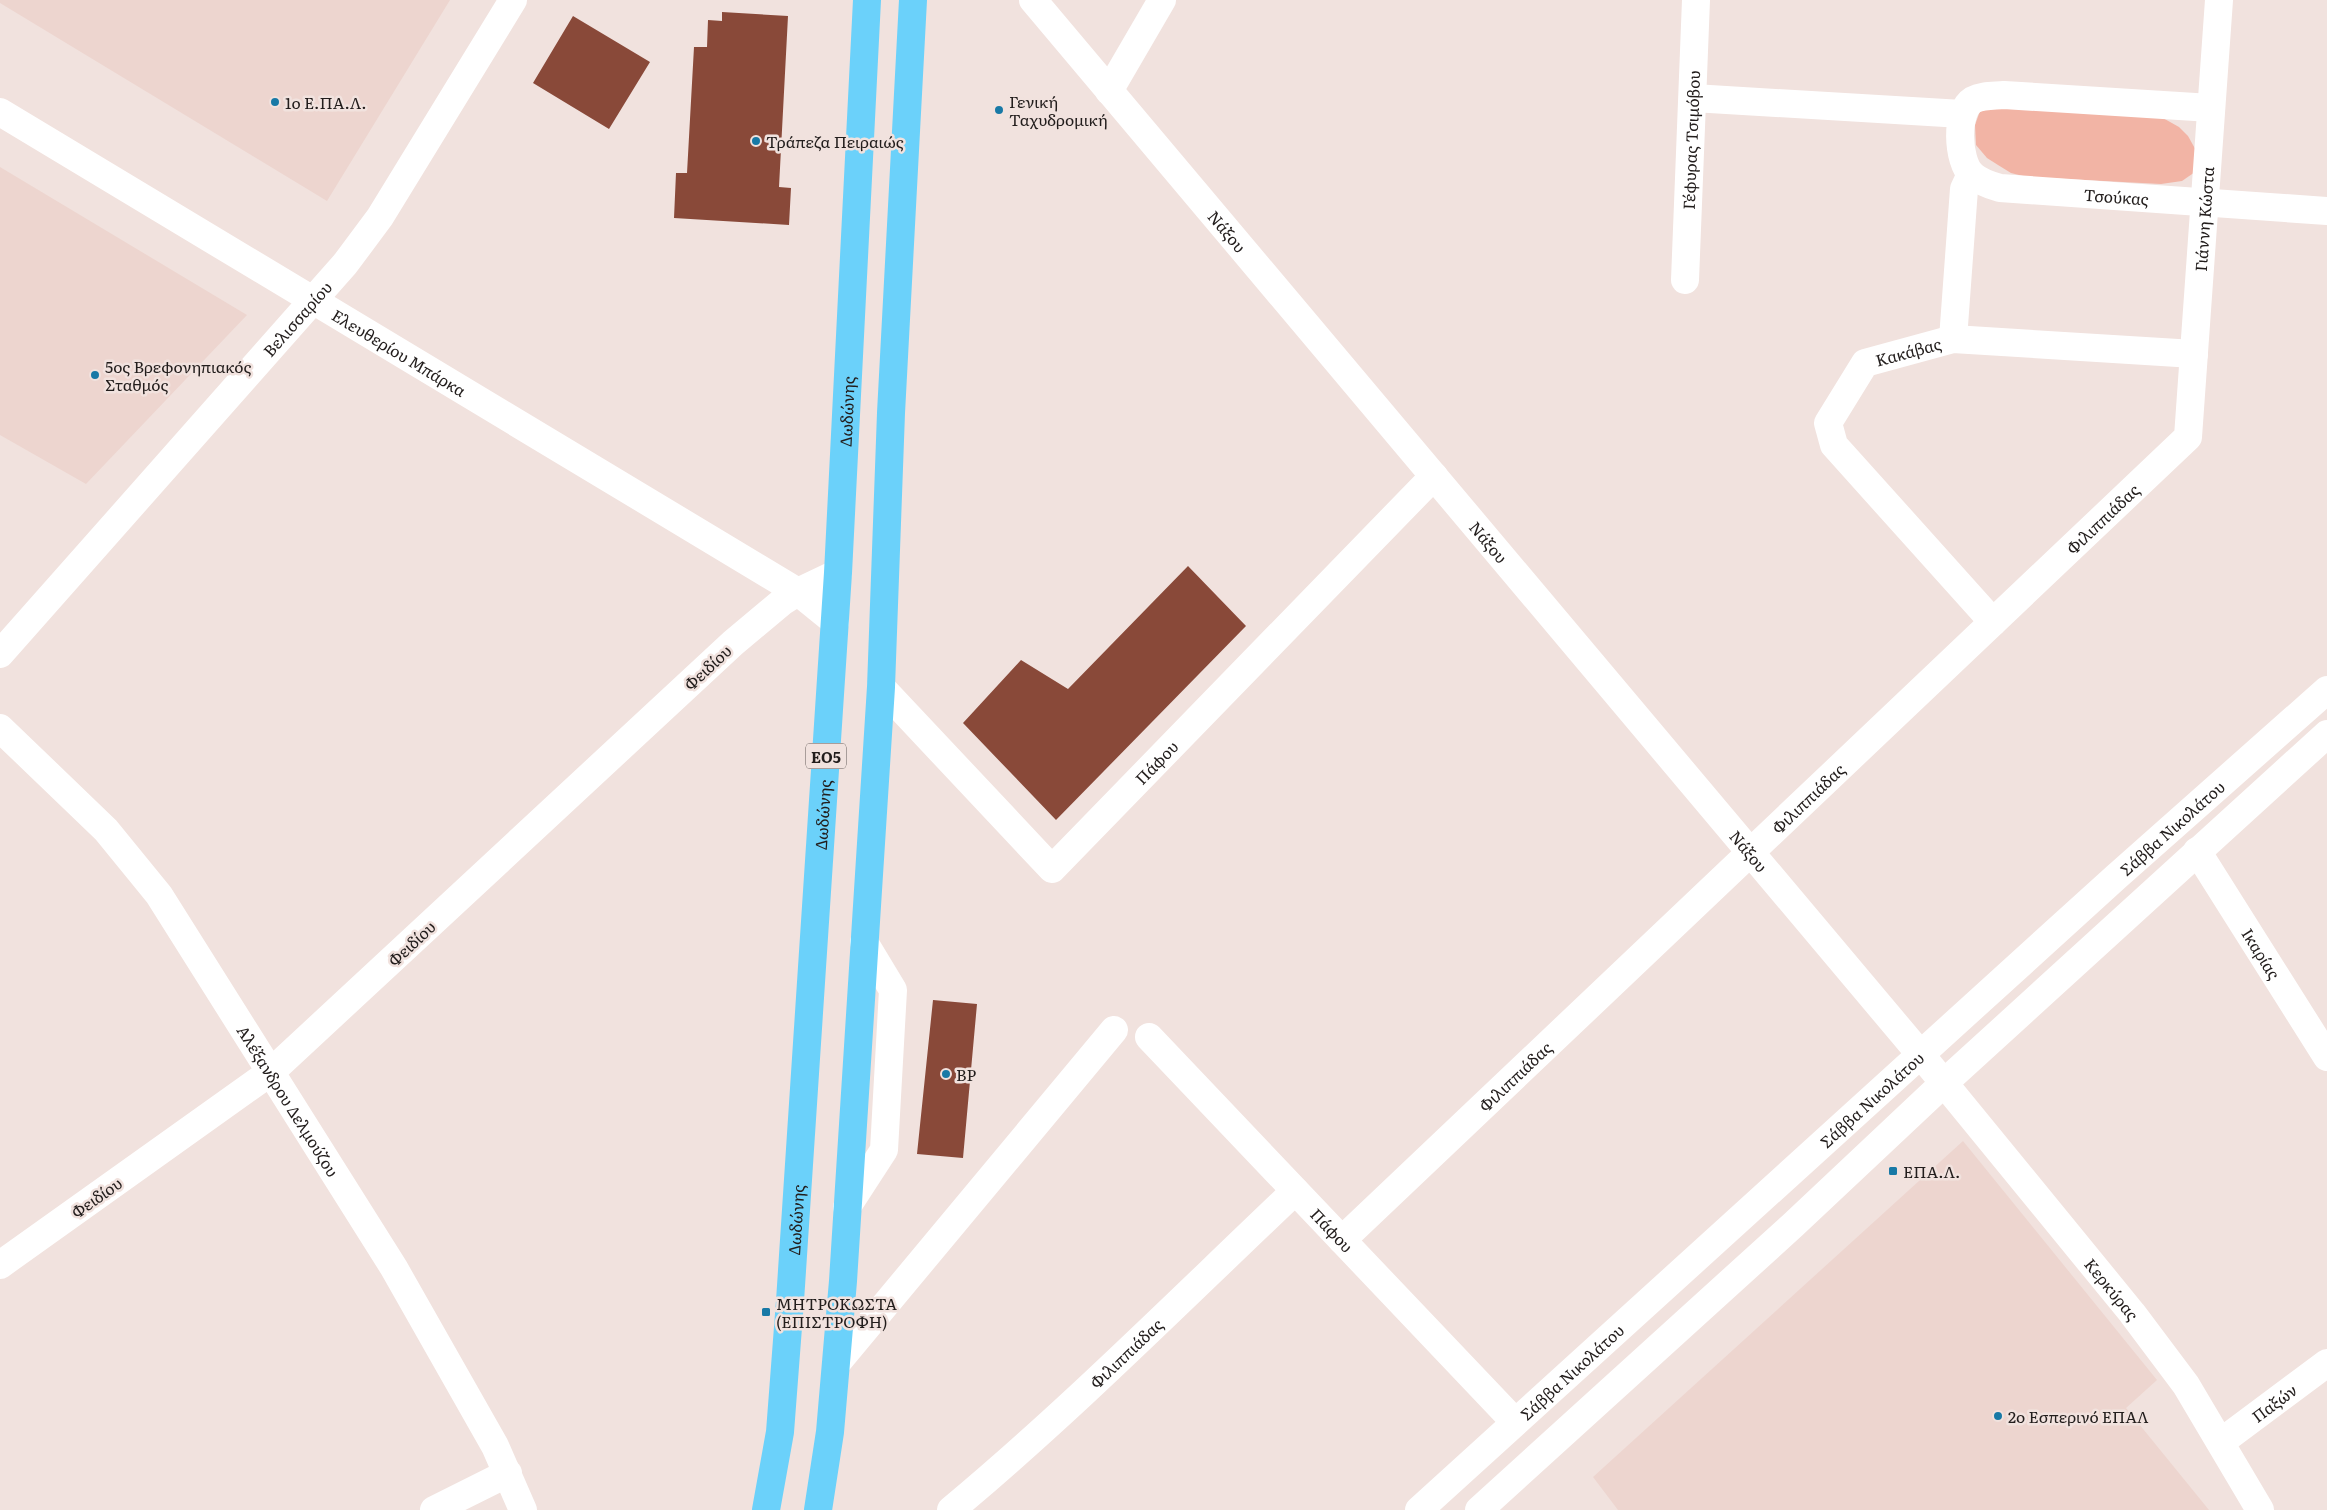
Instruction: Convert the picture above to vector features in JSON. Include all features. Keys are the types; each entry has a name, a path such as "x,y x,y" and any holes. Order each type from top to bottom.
{"main road":[{"name":"Δωδώνης","path":"766,1510 780,1432 784,1396 838,574 867,0"},
{"path":"818,1510 830,1432 836,1364 881,687 890,413 913,0"}],"street":[{"name":"Βελισσαρίου","path":"0,654 314,301 380,217 513,0"},
{"name":"Νάξου","path":"1033,0 1944,1082"},
{"path":"1109,91 1162,0"},
{"name":"Γέφυρας Τσιμόβου","path":"1685,280 1696,0"},
{"name":"Γιάννη Κώστα","path":"2188,437 2219,0"},
{"path":"1953,339 1964,189 1970,174 1961,156 1962,114 1974,100 2004,95 2211,108"},
{"path":"1692,98 1962,114"},
{"name":"Ελευθερίου Μπάρκα","path":"0,112 798,592 835,622"},
{"name":"Τσούκας","path":"1970,174 1986,184 2000,188 2327,211"},
{"name":"Κακάβας","path":"1993,622 1834,445 1828,423 1865,362 1953,339 2194,354"},
{"name":"Φιλιππιάδας","path":"1342,1240 2188,437"},
{"name":"Πάφου","path":"881,687 1052,869 1434,476"},
{"name":"Φειδίου","path":"0,1265 272,1071 733,643 775,608 798,592 838,574"},
{"name":"Σάββα Νικολάτου","path":"1418,1510 2327,690"},
{"name":"Αλέξανδρου Δελμούζου","path":"0,728 101,825 145,876 187,937 394,1268 476,1409 508,1473 523,1510"},
{"path":"1479,1510 1793,1224 1944,1082 2327,734"},
{"name":"Ικαρίας","path":"2197,851 2327,1057"},
{"path":"836,1364 1114,1030"},
{"name":"Πάφου","path":"1149,1037 1515,1422"},
{"name":"Κερκύρας","path":"1944,1082 2132,1313 2186,1385 2260,1510"},
{"name":"Φιλιππιάδας","path":"951,1510 998,1471 1097,1380 1295,1190"},
{"name":"Παξών","path":"2221,1442 2327,1363"},
{"path":"434,1510 508,1473"}],"shaded area":[{"name":"1ο Ε.ΠΑ.Λ.","path":"0,0 450,0 327,201 0,3"},
{"path":"1993,107 2154,113 2179,127 2188,136 2198,154 2195,172 2182,181 2161,184 2027,177 2011,173 1987,158 1976,145 1975,125 1980,111"},
{"name":"5ος Βρεφονηπιακός Σταθμός","path":"0,167 247,315 86,484 0,435"},
{"path":"1963,1141 2157,1380 2126,1408 2209,1510 1618,1510 1593,1477"}],"building":[{"path":"722,12 788,16 779,187 791,188 789,225 674,218 676,173 687,173 694,47 707,47 708,20 722,21"},
{"path":"573,16 650,62 609,129 533,83"},
{"path":"1188,566 1246,626 1056,820 963,723 1021,660 1068,689"},
{"path":"933,1000 977,1004 963,1158 917,1154"}],"place":[{"name":"1ο Ε.ΠΑ.Λ.","path":"275,102"},
{"name":"Γενική Ταχυδρομική","path":"999,110"},
{"name":"Τράπεζα Πειραιώς","path":"756,141"},
{"name":"5ος Βρεφονηπιακός Σταθμός","path":"95,375"},
{"name":"BP","path":"946,1074"},
{"name":"ΕΠΑ.Λ.","path":"1893,1171"},
{"name":"ΜΗΤΡΟΚΩΣΤΑ (ΕΠΙΣΤΡΟΦΗ)","path":"766,1312"},
{"name":"2ο Εσπερινό ΕΠΑΛ","path":"1998,1416"}]}
